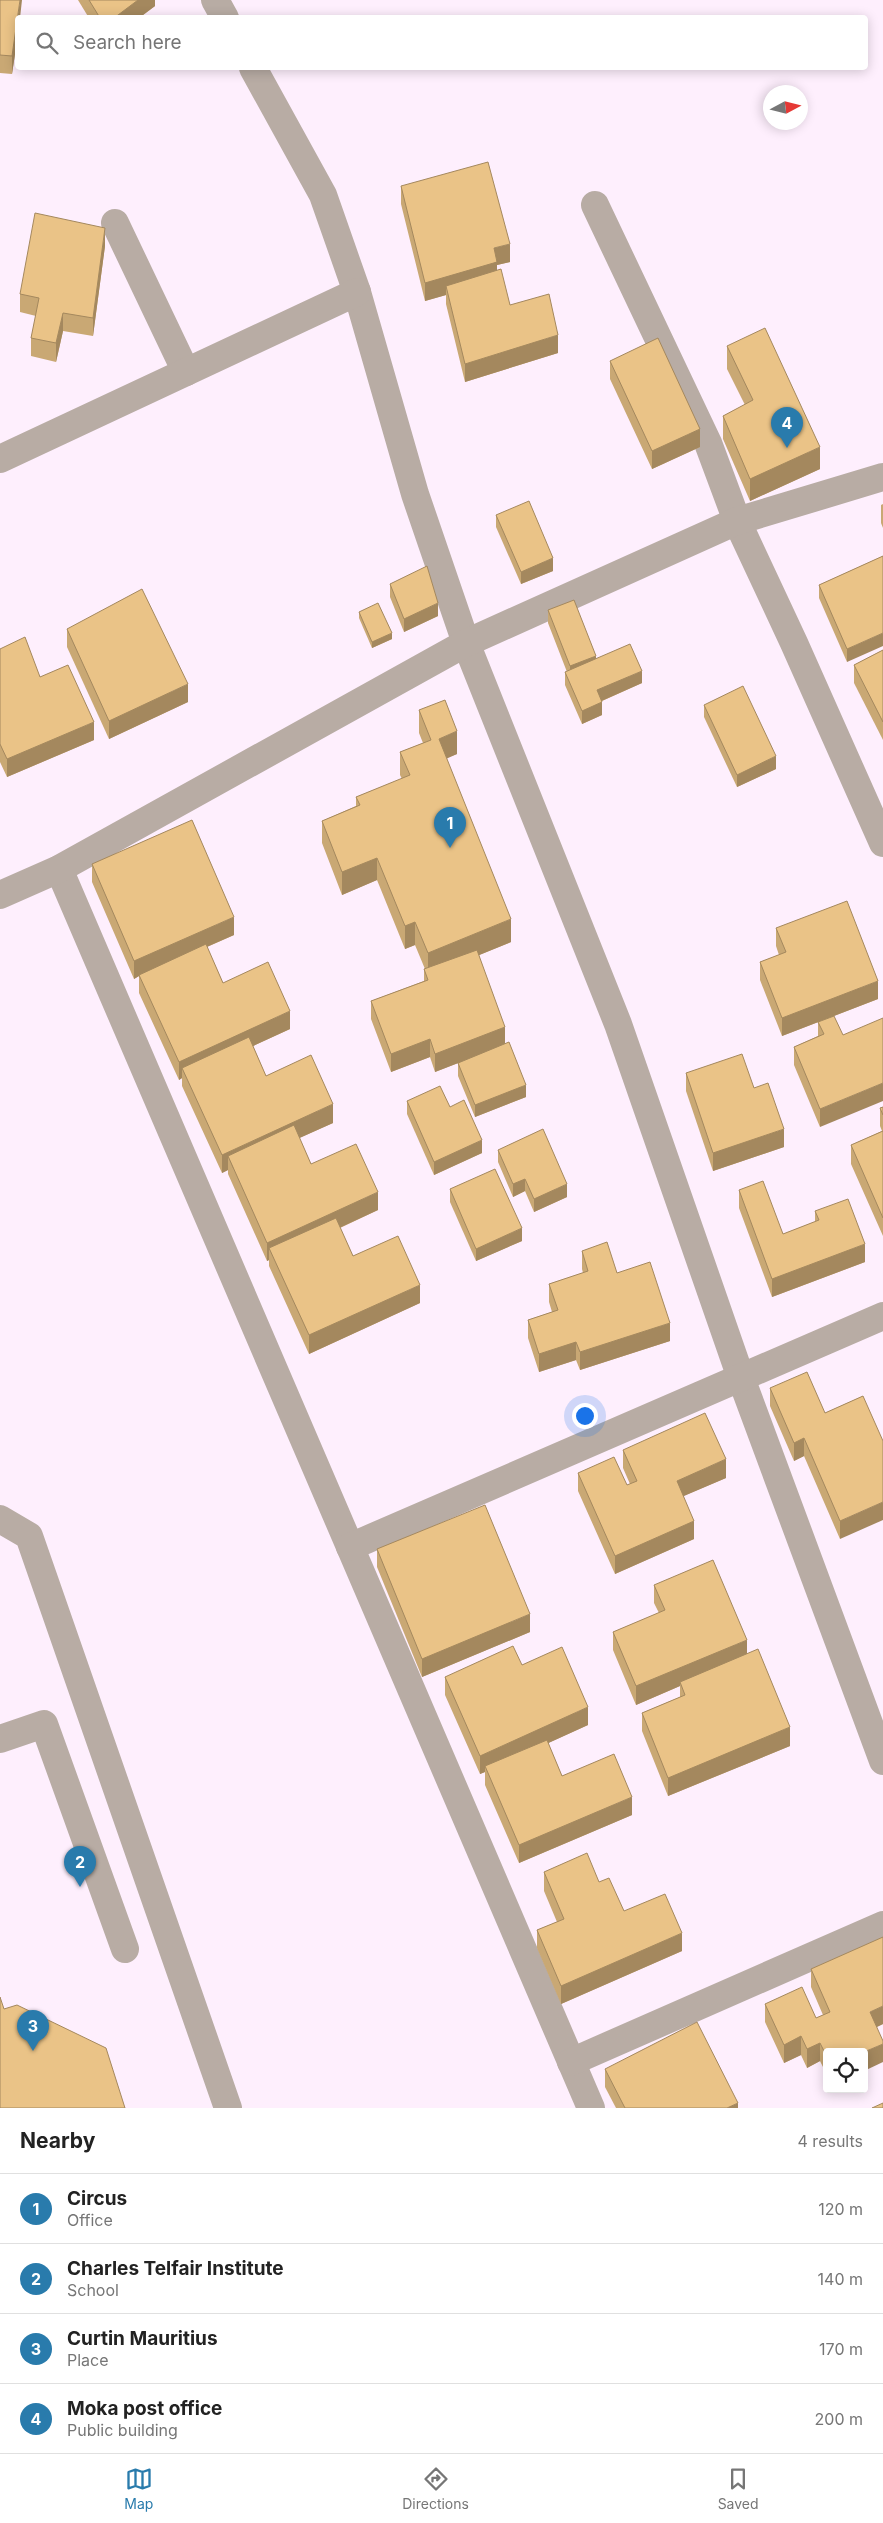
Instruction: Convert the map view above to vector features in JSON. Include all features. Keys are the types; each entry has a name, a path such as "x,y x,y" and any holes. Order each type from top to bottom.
{"street":[{"path":"215,0 223,15"},
{"path":"254,70 323,195 357,292 415,494 466,643 618,1024 741,1378 883,1761"},
{"path":"595,205 708,443 737,521 794,643 883,843"},
{"path":"115,223 186,372"},
{"path":"0,459 357,292"},
{"path":"0,895 59,869 466,643 737,521 883,477"},
{"path":"59,869 590,2108"},
{"path":"350,1547 883,1316"},
{"path":"0,1519 29,1536 228,2108"},
{"path":"0,1739 44,1724 125,1949"},
{"path":"571,2062 883,1925"}],"building":[{"path":"0,0 20,0 18,15 15,15 12,56 0,55"},
{"path":"89,0 138,0 118,15 98,15"},
{"path":"488,162 510,244 494,248 497,262 425,283 401,186"},
{"path":"35,213 105,228 93,318 63,313 56,343 31,338 39,298 20,294"},
{"path":"501,269 510,305 549,294 558,335 465,364 446,286"},
{"path":"765,328 820,447 750,479 723,416 753,400 727,346"},
{"path":"658,338 700,429 652,451 610,361"},
{"path":"529,501 553,558 521,572 496,515"},
{"path":"883,556 883,633 847,649 819,585"},
{"path":"427,566 438,603 404,619 390,584"},
{"path":"142,589 188,684 109,721 67,629"},
{"path":"574,600 596,656 570,666 548,610"},
{"path":"378,603 392,633 372,642 359,612"},
{"path":"25,637 40,677 68,665 94,722 7,759 0,744 0,649"},
{"path":"630,644 642,671 597,690 602,702 582,711 565,672"},
{"path":"883,650 883,722 854,665"},
{"path":"743,686 776,756 737,775 704,705"},
{"path":"445,700 457,731 439,739 511,919 428,953 415,922 405,926 377,858 342,872 322,821 360,805 356,797 410,775 400,752 431,740 419,710"},
{"path":"192,820 234,917 134,961 92,864"},
{"path":"847,901 878,981 782,1018 760,962 786,952 776,928"},
{"path":"206,944 223,983 268,962 290,1011 179,1062 139,975"},
{"path":"477,950 505,1027 435,1054 430,1039 391,1054 371,1001 428,980 424,969"},
{"path":"834,1016 843,1035 883,1018 883,1083 820,1109 794,1047 824,1034 818,1022"},
{"path":"249,1037 266,1076 311,1055 333,1104 222,1155 182,1068"},
{"path":"509,1042 526,1085 475,1105 458,1063"},
{"path":"742,1054 754,1088 768,1083 784,1129 713,1153 686,1073"},
{"path":"440,1086 450,1107 464,1100 482,1140 434,1162 407,1101"},
{"path":"294,1125 311,1164 356,1144 378,1192 267,1243 228,1156"},
{"path":"543,1129 567,1184 534,1199 525,1179 513,1184 498,1150"},
{"path":"883,1131 883,1218 851,1145"},
{"path":"495,1169 522,1228 476,1249 450,1189"},
{"path":"763,1181 783,1234 819,1220 815,1211 848,1199 865,1244 772,1279 739,1190"},
{"path":"336,1218 353,1256 398,1236 420,1285 309,1335 269,1248"},
{"path":"607,1242 617,1273 650,1262 670,1323 580,1352 576,1342 539,1354 528,1320 558,1310 549,1284 588,1271 582,1251"},
{"path":"807,1372 825,1413 863,1396 883,1441 883,1502 840,1521 804,1438 794,1443 770,1388"},
{"path":"705,1413 726,1459 677,1481 694,1521 615,1556 578,1473 614,1457 627,1485 637,1481 623,1450"},
{"path":"485,1505 530,1614 422,1659 377,1549"},
{"path":"713,1560 747,1640 636,1686 613,1632 665,1610 654,1585"},
{"path":"513,1646 522,1665 562,1647 588,1707 480,1756 445,1677"},
{"path":"758,1649 790,1727 668,1778 642,1713 685,1695 680,1682"},
{"path":"547,1740 562,1776 614,1754 632,1797 519,1845 485,1766"},
{"path":"587,1853 599,1882 609,1878 624,1911 665,1894 682,1933 561,1986 537,1930 564,1919 544,1872"},
{"path":"883,1937 883,2006 870,2012 883,2044 868,2050 868,2048 823,2049 820,2043 807,2049 801,2036 784,2045 765,2004 802,1987 816,2018 830,2012 811,1969"},
{"path":"0,1997 4,2009 17,2005 106,2048 125,2108 0,2108"},
{"path":"697,2022 738,2103 727,2108 625,2108 605,2069"},
{"path":"883,2103 883,2108 872,2108"}],"place":[{"name":"Moka post office","path":"787,448"},
{"name":"Circus","path":"450,848"},
{"name":"Charles Telfair Institute","path":"80,1887"},
{"name":"Curtin Mauritius","path":"33,2051"}]}
